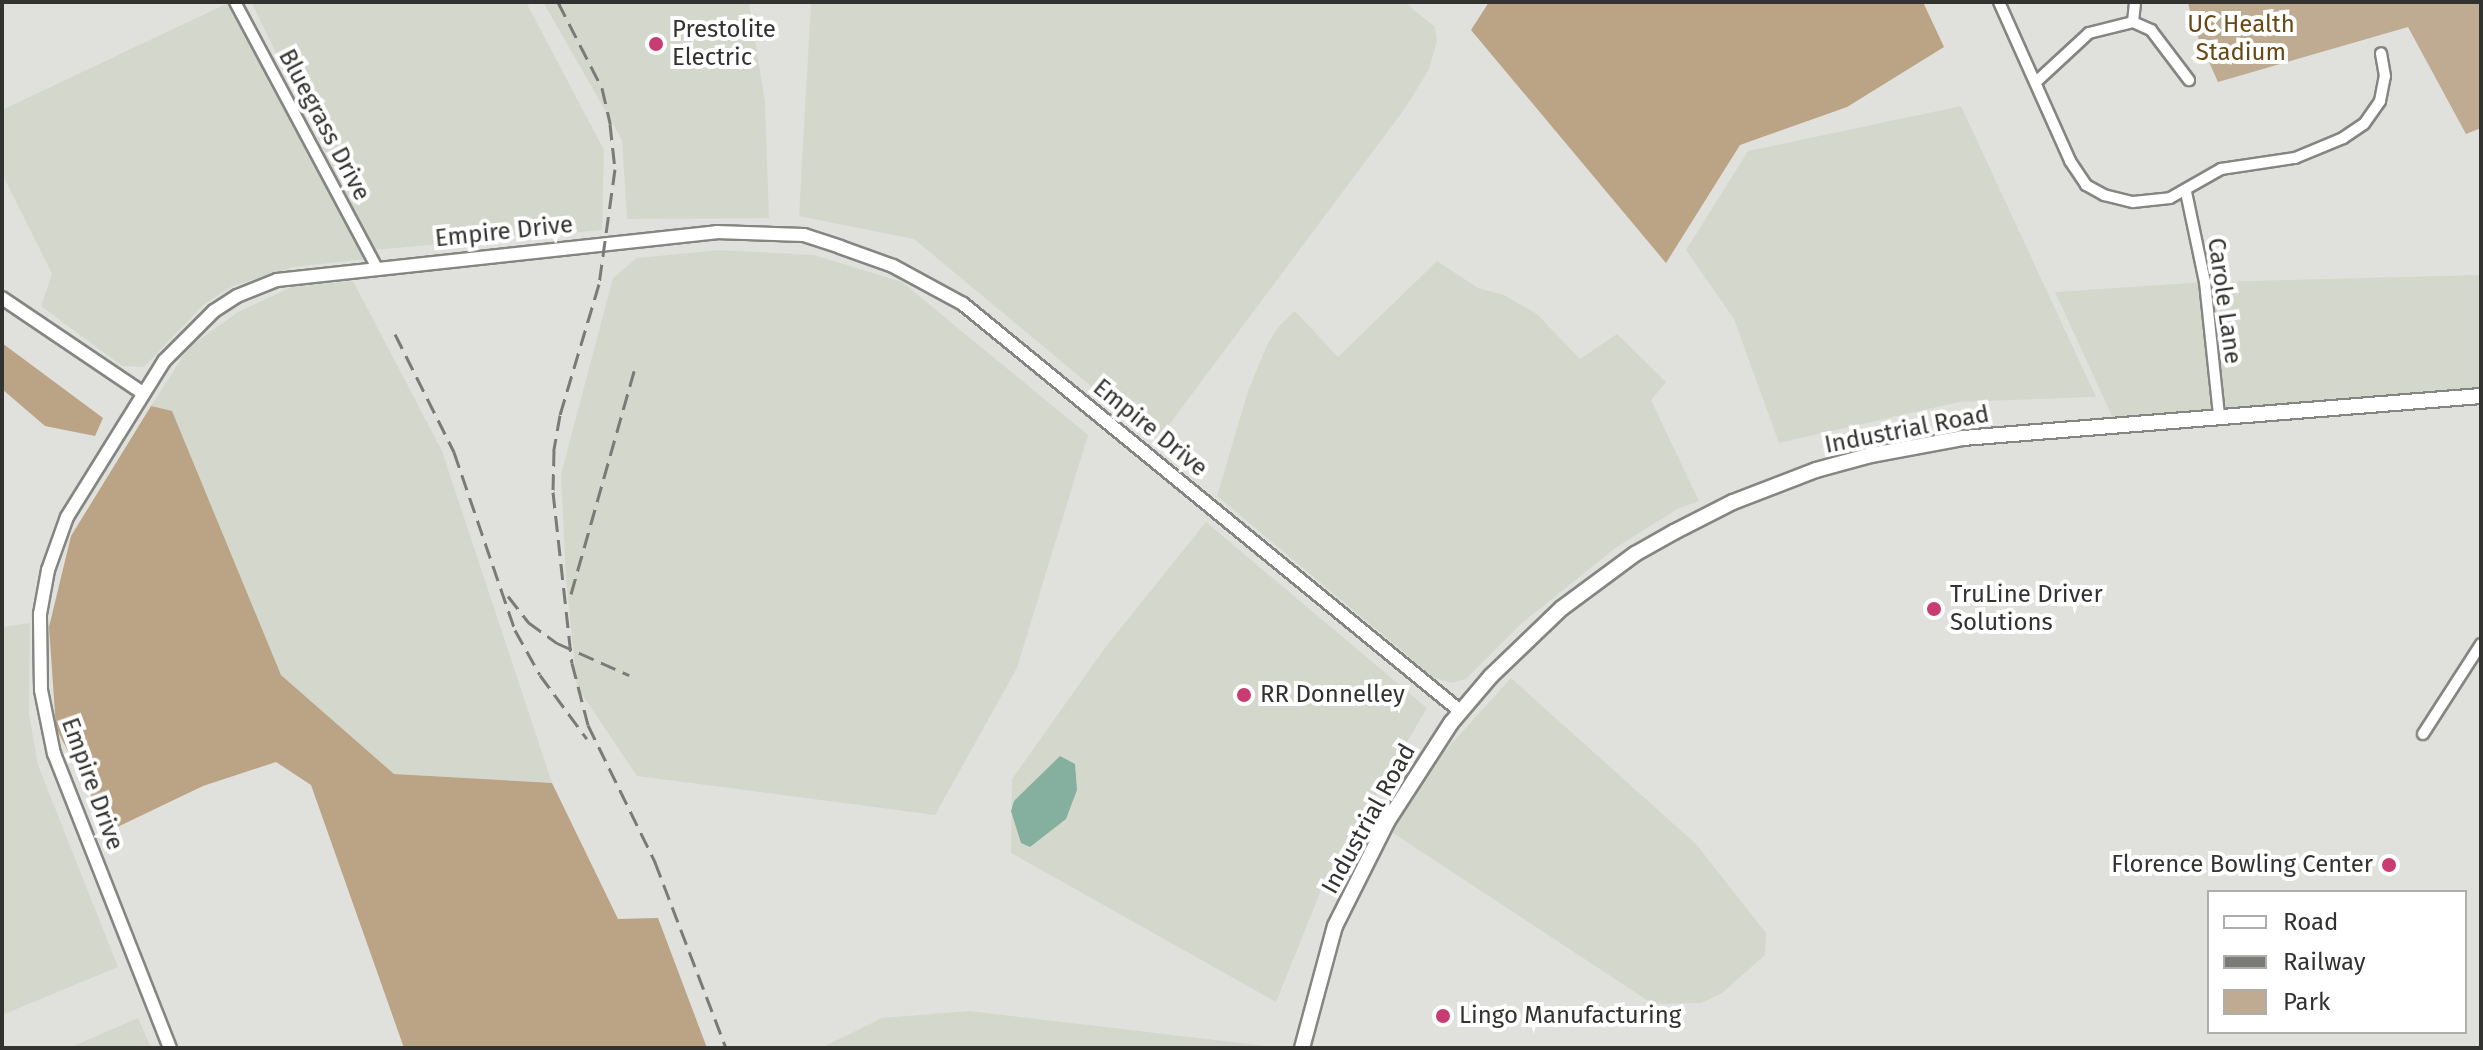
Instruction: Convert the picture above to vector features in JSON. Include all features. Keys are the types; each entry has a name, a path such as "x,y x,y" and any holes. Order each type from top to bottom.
{"main road":[{"name":"Industrial Road","path":"1302,1048 1322,964 1351,892 1406,788 1460,711 1520,646 1598,580 1674,532 1787,480 1871,455 1963,438 2481,396"}],"street":[{"name":"Bluegrass Drive","path":"235,2 377,268"},
{"path":"1999,2 2070,161 2086,185 2104,195 2133,202 2170,198 2186,192 2221,169 2305,155 2364,124 2374,113 2383,90 2385,76 2381,53"},
{"path":"2133,22 2135,2"},
{"path":"2036,82 2089,33 2133,22 2151,30 2189,80"},
{"name":"Carole Lane","path":"2186,192 2205,282 2219,416"},
{"name":"Empire Drive","path":"170,1048 54,754 44,716 38,665 40,614 57,543 93,472 178,343 237,296 277,280 716,232 804,235 893,266 935,287 983,320 1460,711"},
{"path":"2,298 143,393"},
{"path":"2423,734 2481,644"}],"shaded area":[{"path":"251,2 526,2 604,150 602,230 373,250"},
{"path":"543,2 749,2 765,102 769,218 627,219 622,140"},
{"path":"811,2 1404,2 1435,27 1437,41 1429,69 1406,107 1157,441 914,239 799,216"},
{"path":"1489,2 1923,2 1944,47 1847,107 1740,145 1666,263 1471,30"},
{"path":"228,3 366,259 294,267 233,286 203,305 144,367 122,366 41,306 52,274 2,174 2,110"},
{"path":"1961,106 2096,397 1959,402 1779,443 1734,319 1686,250 1748,151"},
{"path":"720,250 814,255 902,282 1088,435 1017,668 935,815 637,776 577,687 566,578 561,474 613,278 637,258"},
{"path":"1437,261 1478,288 1504,295 1537,314 1580,359 1617,334 1666,382 1651,400 1699,501 1677,509 1614,549 1522,623 1466,679 1451,683 1433,677 1217,496 1248,391 1267,345 1279,326 1295,311 1338,357"},
{"path":"2481,275 2481,396 2116,425 2055,292 2205,282"},
{"path":"353,281 442,451 552,783 394,774 281,675 172,412 151,406 189,347 238,312 292,287"},
{"path":"2,343 103,418 95,436 45,426 2,389"},
{"path":"151,406 172,411 281,675 394,774 552,783 618,919 658,918 707,1048 404,1048 311,785 276,762 203,786 109,831 56,728 49,627 71,536"},
{"path":"1206,522 1427,708 1324,883 1276,1002 1011,853 1012,779 1107,645"},
{"path":"30,623 29,714 38,765 118,967 2,1015 2,627"},
{"path":"1511,678 1696,844 1766,933 1765,955 1722,993 1701,1003 1653,1004 1390,831 1432,765"},
{"path":"1060,756 1075,764 1077,790 1066,819 1030,847 1021,843 1011,811 1014,801"},
{"path":"969,1011 1266,1048 821,1048 882,1018"},
{"path":"138,1018 151,1048 69,1048"}],"green space":[{"name":"UC Health Stadium","path":"2188,2 2481,2 2481,128 2466,134 2408,27 2218,82 2193,26"}],"railway":[{"path":"558,2 602,88 615,169 599,284 560,415 554,450 553,492 572,663 588,725 655,862 726,1048"},
{"path":"395,334 454,452 515,630 540,675 587,739"},
{"path":"571,594 634,371"},
{"path":"508,596 528,622 557,643 629,675"}],"place":[{"name":"Prestolite Electric","path":"656,44"},
{"name":"TruLine Driver Solutions","path":"1934,609"},
{"name":"RR Donnelley","path":"1244,695"},
{"name":"Florence Bowling Center","path":"2389,865"},
{"name":"Lingo Manufacturing","path":"1443,1016"}]}
